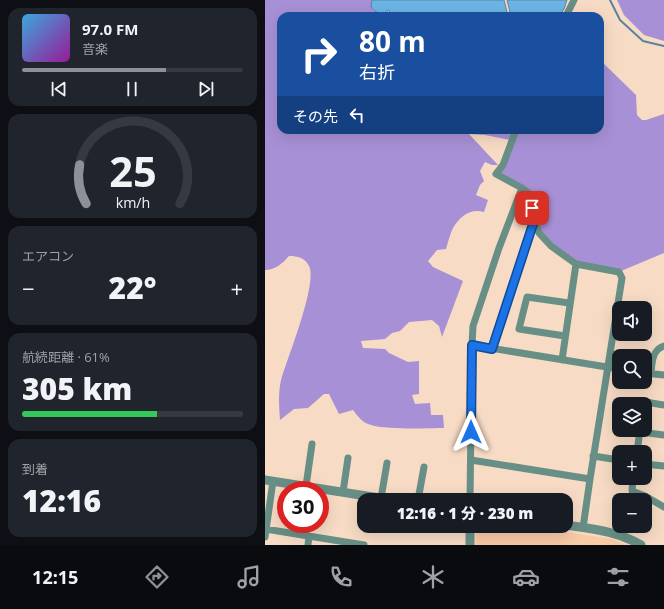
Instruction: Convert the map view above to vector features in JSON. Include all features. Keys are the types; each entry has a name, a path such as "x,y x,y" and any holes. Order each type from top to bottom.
{"street":[{"path":"568,12 573,0"},
{"path":"515,134 503,165 496,174 522,188 531,196 534,221 539,233 551,246 576,264 619,272 622,278 589,479 583,528"},
{"path":"470,493 473,326 499,248 522,188"},
{"path":"492,349 534,221"},
{"path":"562,360 569,303 576,264"},
{"path":"565,336 519,329 527,297 569,303"},
{"path":"472,345 612,368"},
{"path":"652,359 659,348 664,346"},
{"path":"652,374 664,376"},
{"path":"652,403 664,405"},
{"path":"652,433 664,435"},
{"path":"307,481 312,444"},
{"path":"593,456 612,459"},
{"path":"343,492 348,458"},
{"path":"471,460 589,479"},
{"path":"382,493 387,463"},
{"path":"652,465 664,466"},
{"path":"419,493 424,467"},
{"path":"265,538 269,481"},
{"path":"632,485 632,491 645,496 664,507"},
{"path":"329,490 357,494"},
{"path":"573,526 611,532 641,545"},
{"path":"266,529 364,545"},
{"path":"470,533 470,545"},
{"path":"308,545 309,536"}],"shaded area":[{"path":"265,0 372,0 371,3 373,10 377,12 277,12 277,134 469,134 498,165 492,165 485,162 480,171 484,181 480,185 476,195 488,200 484,212 470,212 462,217 453,228 446,249 437,250 428,261 433,267 463,281 442,337 439,326 432,320 409,322 400,331 392,333 385,339 361,341 363,348 385,349 389,353 408,362 419,361 419,394 412,395 415,404 430,403 431,415 443,415 444,428 391,428 370,425 364,422 353,410 339,414 329,394 324,394 308,408 294,409 280,420 279,395 281,380 301,322 311,275 309,266 305,261 301,258 292,256 289,256 281,264 269,270 265,270"},
{"path":"617,0 664,0 664,41 644,35 624,15"},
{"path":"604,64 636,95 637,115 642,120 664,114 664,253 621,271 577,262 543,236 536,217 540,203 533,193 523,185 500,173 516,134 604,134"},
{"path":"469,134 512,134 510,140 485,135"},
{"path":"476,533 572,533 612,539 625,545 476,545"}],"water":[{"path":"372,0 504,0 507,12 390,12 389,10 387,12 377,12 371,7"},
{"path":"507,0 567,0 562,12 510,12"}],"waterway":[{"path":"610,0 620,20 643,41 664,46"}],"route":[{"path":"471,432 472,345 492,349 534,221 532,208"}]}
